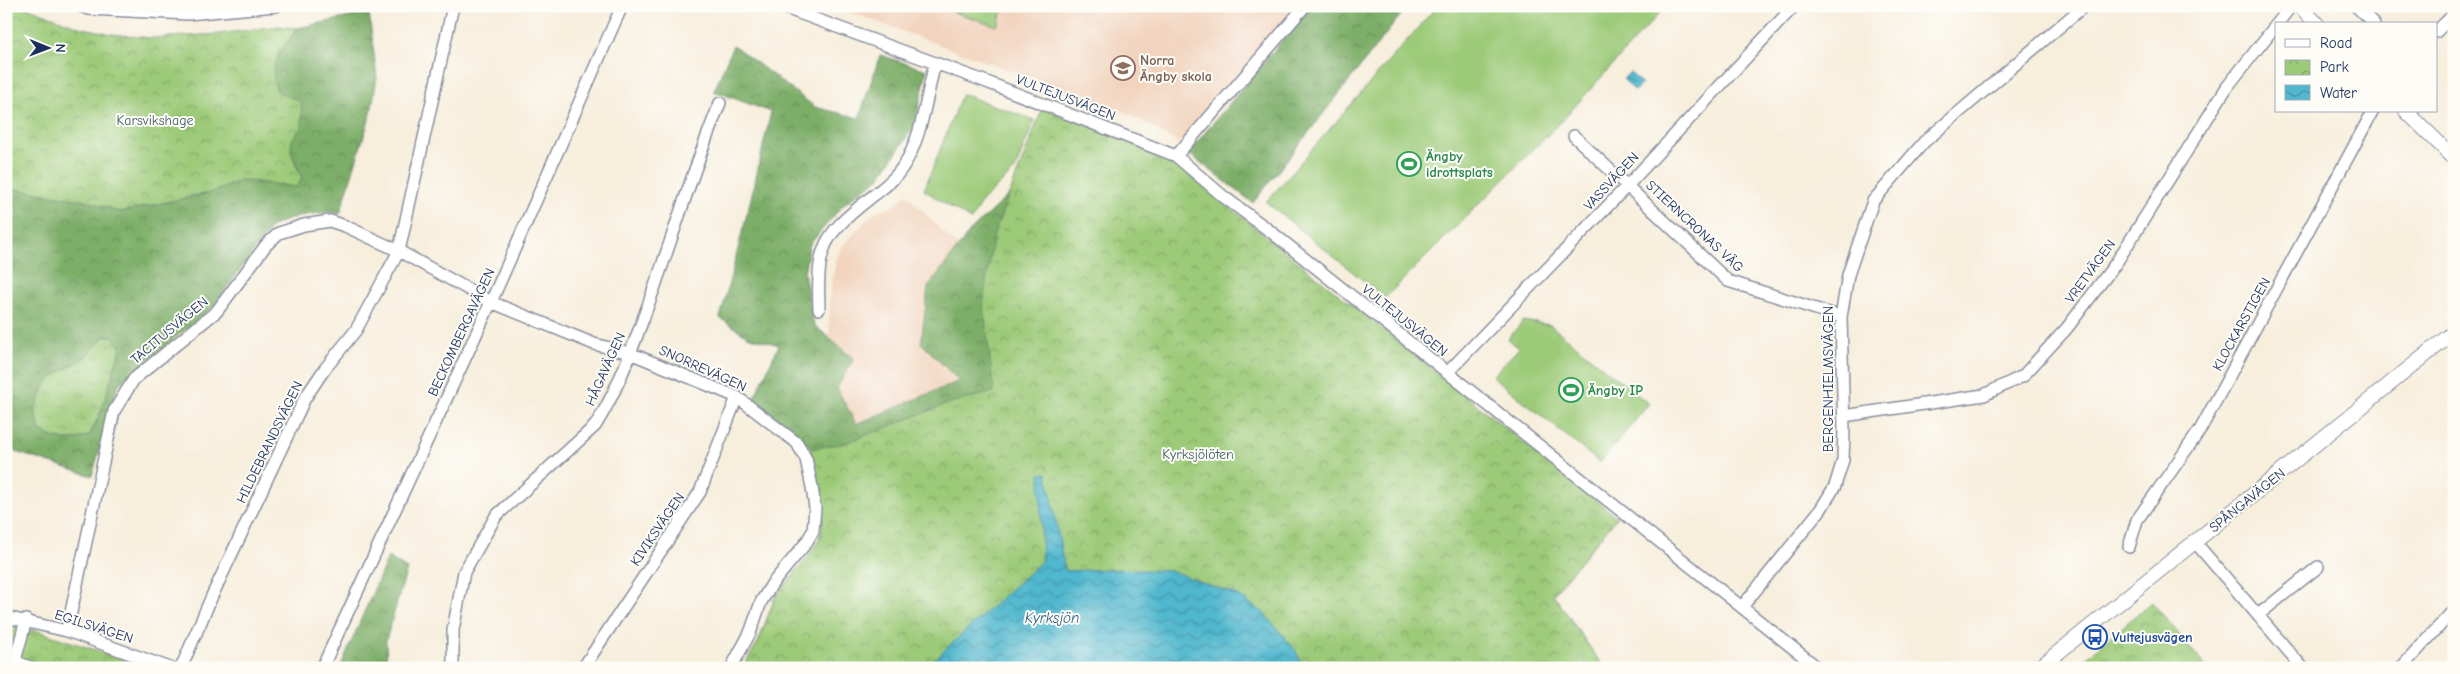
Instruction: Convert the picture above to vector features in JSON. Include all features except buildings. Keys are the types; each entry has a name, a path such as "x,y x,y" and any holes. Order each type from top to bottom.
{"street":[{"path":"80,6 89,9 188,14 276,6"},
{"name":"HILDEBRANDSVÄGEN","path":"181,668 212,596 305,398 324,370 356,330 399,251 453,6"},
{"name":"BECKOMBERGAVÄGEN","path":"322,668 492,302 622,6"},
{"name":"VULTEJUSVÄGEN","path":"780,6 935,63 1176,156 1224,197 1275,235 1818,668"},
{"path":"1176,156 1305,6"},
{"name":"VASSVÄGEN","path":"1447,373 1628,185 1794,6"},
{"name":"BERGENHIELMSVÄGEN","path":"1742,607 1821,509 1835,486 1843,460 1844,416 1841,317 1848,275 1873,201 1924,142 2084,6"},
{"name":"VRETVÄGEN","path":"2279,22 2291,6"},
{"path":"2300,6 2315,22"},
{"path":"2356,6 2372,22"},
{"path":"2438,30 2454,14"},
{"name":"VRETVÄGEN","path":"1844,416 1984,395 2022,376 2067,328 2116,263 2227,88 2275,27"},
{"path":"819,309 818,275 824,245 831,234 849,216 889,183 902,168 916,137 935,63"},
{"name":"HÅGAVÄGEN","path":"453,668 453,630 464,572 496,516 595,426 605,410 630,353 664,264 702,146 720,103"},
{"name":"KLOCKARSTIGEN","path":"2129,547 2137,520 2200,430 2372,112"},
{"path":"2407,112 2454,158"},
{"name":"STIERNCRONAS VÄG","path":"1574,136 1728,281 1841,317"},
{"name":"TACITUSVÄGEN","path":"67,631 114,411 134,380 217,311 266,245 279,233 304,225 330,221 399,251 492,302"},
{"name":"SNORREVÄGEN","path":"492,302 594,344 630,353 737,397 797,442 806,459 815,508 813,532 772,584 762,602 750,633 731,668"},
{"name":"SPÅNGAVÄGEN","path":"2039,668 2454,332"},
{"name":"KIVIKSVÄGEN","path":"583,668 700,492 737,397"},
{"path":"2195,542 2303,668"},
{"path":"2258,615 2318,567"},
{"path":"2401,668 2454,610"},
{"name":"EGILSVÄGEN","path":"6,617 26,620 67,631 170,668"},
{"path":"26,620 11,662 32,668"}],"shaded area":[{"name":"Norra Ängby skola","path":"833,6 1295,6 1180,144 1129,114"},
{"path":"906,194 958,247 928,287 959,381 856,424 837,388 854,359 829,338 830,293 836,260 844,244 870,216 880,209 892,207"}],"green space":[{"name":"Karsvikshage","path":"6,6 24,6 79,27 112,34 152,38 218,34 278,26 297,28 277,57 273,72 277,91 301,102 302,127 296,133 291,146 293,157 302,178 297,187 241,180 213,192 120,212 88,201 9,188 6,190"},
{"path":"955,6 1004,6 997,26 953,12"},
{"path":"1311,6 1408,6 1253,203 1188,153"},
{"name":"Ängby idrottsplats","path":"1437,6 1666,6 1557,126 1385,298 1266,202"},
{"path":"369,13 377,78 371,113 340,214 329,212 298,216 272,226 214,306 118,385 92,476 6,449 6,190 8,188 88,201 120,212 213,192 241,180 297,187 302,178 291,150 293,136 272,77 275,61 297,28","holes":["104,336 112,336 121,348 102,409 90,435 65,440 40,431 35,409 45,385 55,375 84,358"]},
{"name":"Kyrksjölöten","path":"733,45 815,107 859,118 880,55 927,70 915,125 880,177 844,204 810,244 804,272 814,325 854,359 837,388 856,424 959,381 921,343 928,287 970,231 1030,175 1181,243 1617,517 1553,594 1604,668 742,668 758,643 775,597 816,547 822,525 823,511 821,483 815,458 810,448 791,428 753,400 779,345 747,336 720,318 771,112 714,91"},
{"path":"962,94 1034,120 1015,170 982,201 971,220 924,190"},
{"name":"Kyrksjölöten","path":"1043,107 1147,149 1181,168 1617,517 1553,594 1604,668 742,668 758,643 775,597 810,554 820,538 823,518 821,491 810,449 846,443 950,403 994,392 983,302 994,234"},
{"name":"Ängby IP","path":"1523,321 1550,325 1649,404 1600,463 1492,376 1519,348 1508,339"},
{"path":"104,336 112,336 121,348 102,409 90,435 65,440 40,431 35,409 45,385 55,375 84,358"},
{"path":"388,557 407,569 386,640 387,668 340,668"},
{"path":"2152,602 2207,668 2074,668"},
{"path":"6,624 41,632 150,668 41,668 6,654"}],"water":[{"path":"1630,72 1642,84 1635,91 1623,79"},
{"name":"Kyrksjön","path":"1047,473 1065,571 1115,569 1171,571 1237,595 1264,613 1295,650 1304,668 925,668 1042,561 1040,474"}],"place":[{"name":"Norra Ängby skola","path":"1123,68"},
{"name":"Ängby idrottsplats","path":"1409,164"},
{"name":"Ängby IP","path":"1571,390"},
{"name":"Vultejusvägen","path":"2095,637"}]}
